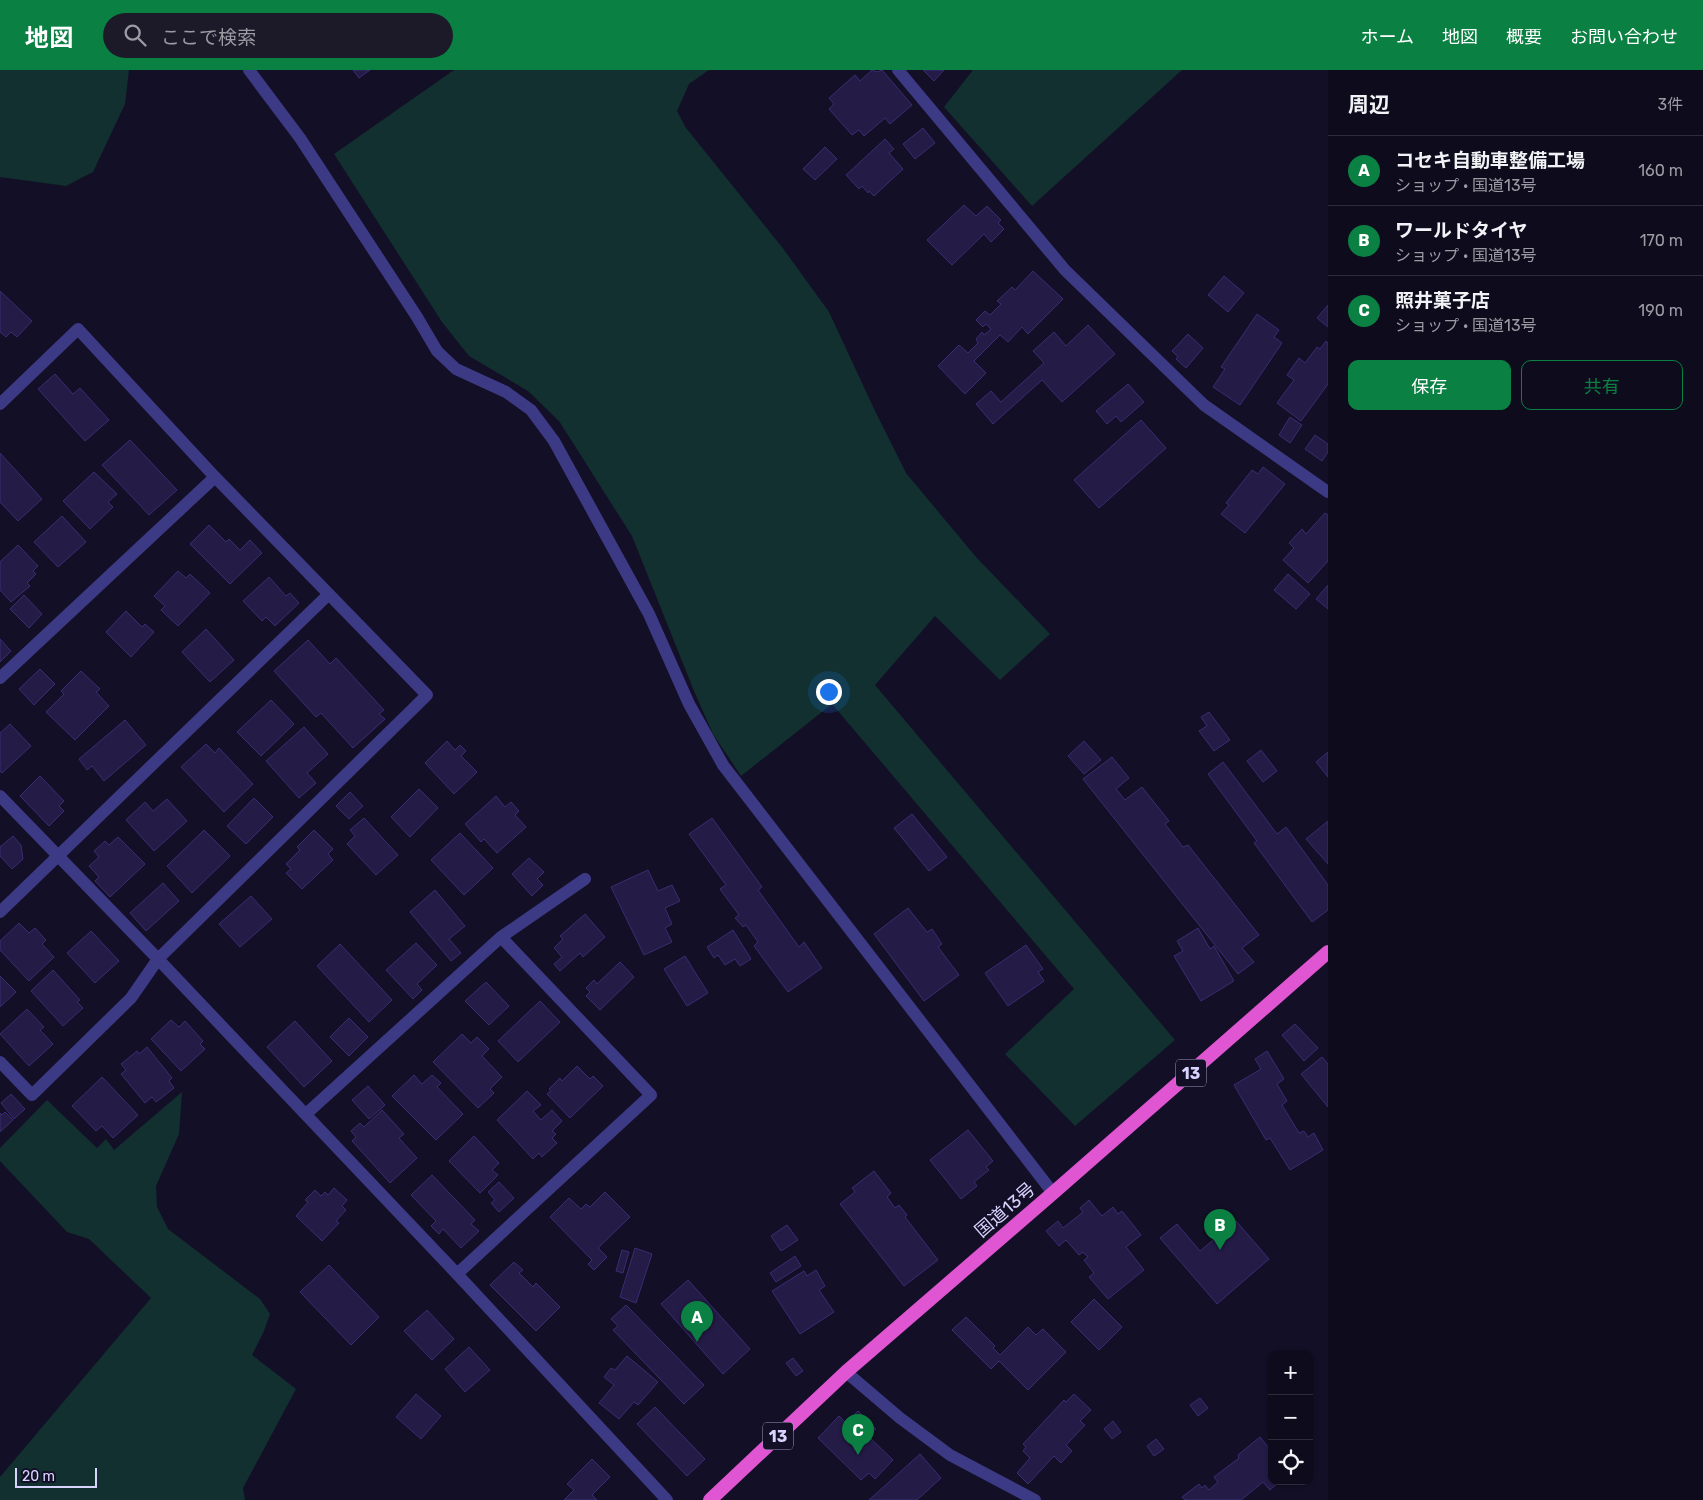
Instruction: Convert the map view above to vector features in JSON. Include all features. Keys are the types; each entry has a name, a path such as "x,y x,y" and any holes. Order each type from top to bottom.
{"highway":[{"name":"国道13号","path":"710,1500 846,1372 1053,1194 1328,952"}],"street":[{"path":"249,70 300,138 417,317 437,351 456,369 506,392 531,410 554,440 649,614 689,704 723,765 1053,1194"},
{"path":"898,70 1065,270 1204,405 1328,492"},
{"path":"0,404 78,329 215,477 427,695 158,959 131,998 32,1095 0,1062"},
{"path":"0,678 215,477"},
{"path":"0,912 329,594"},
{"path":"0,796 306,1114 667,1500"},
{"path":"306,1114 501,937 585,879"},
{"path":"457,1274 651,1094 501,937"},
{"path":"846,1372 900,1418 950,1455 1034,1500"}],"green space":[{"path":"0,70 129,70 125,104 93,172 66,186 0,177"},
{"path":"454,70 709,70 689,84 677,111 686,128 782,247 829,312 906,473 976,557 1050,634 1000,680 935,616 875,685 1175,1040 1075,1126 1005,1054 1074,989 832,704 741,776 713,734 632,536 559,421 528,391 469,356 442,322 334,154"},
{"path":"973,70 1182,70 1032,206 944,107"},
{"path":"182,1092 179,1134 156,1186 157,1207 168,1229 260,1299 270,1314 252,1355 296,1389 243,1488 245,1500 0,1500 0,1477 151,1298 89,1239 67,1232 0,1161 0,1148 47,1100 97,1148 106,1139 114,1150"}],"building":[{"path":"353,70 370,70 359,78"},
{"path":"872,70 877,72 882,70 912,105 890,124 885,118 864,136 859,130 852,135 829,109 834,104 829,98 855,75 860,81"},
{"path":"923,70 944,70 934,81"},
{"path":"923,128 935,143 915,159 903,144"},
{"path":"885,139 894,149 889,153 903,169 874,196 869,191 868,193 862,186 859,189 846,175"},
{"path":"825,147 837,159 815,180 803,169"},
{"path":"964,205 976,216 987,206 1001,220 998,223 1004,229 991,242 984,234 952,265 927,240"},
{"path":"1033,271 1063,299 1028,334 1022,327 1008,342 1000,335 974,361 986,373 965,394 938,366 959,345 968,353 978,343 976,339 982,332 984,335 991,329 986,324 983,327 976,320 985,311 990,315 1001,304 997,301 1012,287 1015,290"},
{"path":"1224,276 1244,293 1228,312 1208,295"},
{"path":"0,291 32,321 17,337 11,332 6,337 0,332"},
{"path":"1328,305 1328,327 1317,318"},
{"path":"1257,314 1279,330 1274,337 1282,343 1240,405 1213,387 1225,369 1221,367"},
{"path":"1088,325 1115,354 1062,402 1042,380 993,424 976,404 991,391 1001,402 1044,363 1033,351 1054,332 1066,346"},
{"path":"1188,334 1203,348 1186,368 1176,359 1178,357 1172,351"},
{"path":"1326,341 1328,343 1328,384 1301,421 1277,403 1294,380 1287,375 1299,358 1305,363 1317,347 1320,349"},
{"path":"55,374 73,394 80,388 109,420 85,441 38,389"},
{"path":"1128,384 1144,402 1121,422 1116,416 1107,424 1096,411"},
{"path":"1290,417 1302,425 1290,443 1279,435"},
{"path":"1141,420 1166,448 1099,508 1074,480"},
{"path":"1315,435 1328,444 1328,452 1322,461 1305,449"},
{"path":"130,440 177,490 149,515 102,465"},
{"path":"0,453 42,499 18,521 0,502"},
{"path":"1263,467 1285,484 1245,533 1221,514 1229,505 1226,503 1252,470 1258,474"},
{"path":"94,472 117,494 108,502 113,507 90,529 63,501"},
{"path":"1325,513 1328,515 1328,561 1308,583 1283,560 1294,548 1289,543 1302,529 1306,534"},
{"path":"62,516 86,542 58,567 34,542"},
{"path":"209,525 226,542 229,539 240,550 250,540 262,553 230,584 190,544"},
{"path":"18,545 38,566 33,571 36,574 27,583 30,586 11,602 0,590 0,562"},
{"path":"178,571 186,578 190,574 210,593 178,626 161,610 165,606 154,596"},
{"path":"1288,574 1310,594 1296,609 1274,590"},
{"path":"269,577 286,596 290,593 299,603 275,626 266,617 262,621 243,601"},
{"path":"1328,585 1328,609 1316,599"},
{"path":"24,595 42,614 29,628 10,609"},
{"path":"126,611 142,627 145,624 154,632 131,657 106,632"},
{"path":"206,629 234,660 210,682 182,652"},
{"path":"0,639 11,651 0,662"},
{"path":"308,640 330,664 336,658 384,710 379,714 385,719 353,748 321,713 316,717 274,671"},
{"path":"40,669 55,684 34,705 19,689"},
{"path":"81,671 100,689 96,692 109,706 75,740 46,712 64,694 61,691"},
{"path":"271,700 294,724 261,756 237,732"},
{"path":"1209,712 1230,740 1214,751 1199,731 1207,726 1201,717"},
{"path":"125,720 146,745 104,781 92,766 87,770 79,759"},
{"path":"10,724 31,746 2,773 0,771 0,733"},
{"path":"304,727 328,754 307,773 316,783 299,798 266,761"},
{"path":"447,741 455,750 460,745 466,751 461,756 477,772 454,794 425,763"},
{"path":"1084,741 1101,760 1084,774 1068,756"},
{"path":"206,744 215,753 219,748 253,784 224,812 181,767"},
{"path":"1261,750 1277,771 1263,782 1247,761"},
{"path":"1328,752 1328,777 1316,762"},
{"path":"1112,757 1129,778 1116,789 1125,800 1142,787 1169,821 1165,824 1183,847 1188,845 1259,935 1242,948 1254,962 1238,974 1083,779"},
{"path":"1223,762 1277,834 1286,827 1328,885 1328,910 1312,922 1254,843 1257,841 1208,774"},
{"path":"40,776 64,801 59,806 64,811 49,826 20,796"},
{"path":"419,789 438,808 410,837 391,817"},
{"path":"350,792 363,806 349,819 336,806"},
{"path":"496,796 505,807 511,802 519,811 515,815 526,827 497,853 484,839 481,842 465,824"},
{"path":"254,798 273,817 246,844 227,826"},
{"path":"167,799 187,821 154,851 126,820 145,802 153,811"},
{"path":"912,814 947,857 929,871 894,828"},
{"path":"364,818 398,855 376,875 347,844 355,836 350,830"},
{"path":"712,818 762,887 758,890 799,947 804,942 822,968 788,992 754,946 758,942 746,925 743,927 735,918 739,915 720,889 726,885 689,834"},
{"path":"1328,821 1328,864 1306,839"},
{"path":"204,830 230,856 192,893 167,866"},
{"path":"314,830 333,849 328,854 333,860 302,889 286,873 291,869 286,864 300,850 297,847"},
{"path":"460,833 493,868 464,895 431,860"},
{"path":"13,836 21,845 23,859 12,869 0,856 0,847"},
{"path":"118,837 145,864 110,897 95,881 99,877 89,866 99,857 94,851 105,841 109,845"},
{"path":"529,858 544,872 537,879 543,885 532,896 512,874"},
{"path":"648,870 658,891 672,885 680,901 665,908 672,924 665,928 672,942 644,955 611,887"},
{"path":"163,883 179,901 146,931 130,913"},
{"path":"435,890 465,926 449,939 461,953 451,961 410,912"},
{"path":"251,896 272,919 240,947 219,924"},
{"path":"908,908 927,932 932,929 942,944 938,947 959,975 924,1001 874,934"},
{"path":"585,914 605,937 583,957 580,953 560,971 554,964 562,957 554,948 563,939 560,936"},
{"path":"19,923 29,933 35,928 46,940 42,944 54,957 29,981 0,950 0,941"},
{"path":"1198,928 1210,949 1214,946 1234,981 1201,1001 1174,956 1183,951 1177,941"},
{"path":"733,930 751,959 740,966 735,959 725,965 718,955 714,958 707,947"},
{"path":"91,931 119,961 95,983 67,953"},
{"path":"416,943 437,965 417,984 422,990 413,999 386,970"},
{"path":"340,944 392,1000 369,1022 317,966"},
{"path":"1026,945 1043,969 1038,972 1044,981 1008,1006 985,973"},
{"path":"685,956 708,993 687,1006 664,969"},
{"path":"620,962 634,977 600,1010 586,996 590,992 586,988 594,980 597,984"},
{"path":"53,970 80,1000 77,1002 83,1008 63,1026 31,991"},
{"path":"0,976 16,992 0,1007"},
{"path":"486,982 509,1006 489,1025 465,1001"},
{"path":"540,1001 560,1022 518,1062 498,1041"},
{"path":"27,1009 44,1027 40,1030 53,1044 29,1066 0,1034"},
{"path":"349,1018 368,1037 349,1056 330,1037"},
{"path":"171,1020 179,1027 185,1021 203,1041 200,1044 205,1049 181,1071 151,1039"},
{"path":"295,1021 332,1061 304,1087 267,1047"},
{"path":"1295,1024 1318,1048 1304,1061 1282,1035"},
{"path":"462,1034 471,1043 477,1037 489,1049 482,1056 502,1077 490,1089 494,1093 478,1108 433,1062"},
{"path":"147,1047 172,1078 169,1081 174,1088 156,1102 152,1097 145,1103 121,1074 126,1070 121,1064 137,1051 139,1054"},
{"path":"1267,1051 1284,1079 1277,1084 1287,1101 1282,1105 1299,1133 1304,1131 1308,1137 1314,1133 1323,1150 1290,1170 1270,1138 1266,1140 1234,1085 1261,1069 1255,1059"},
{"path":"1322,1057 1328,1064 1328,1107 1301,1074"},
{"path":"577,1066 590,1079 593,1076 603,1086 570,1118 547,1094 551,1091 549,1089 560,1078 562,1081"},
{"path":"414,1075 422,1084 432,1075 441,1083 437,1087 463,1114 436,1140 392,1096"},
{"path":"102,1077 138,1115 113,1138 102,1126 96,1131 72,1106"},
{"path":"368,1086 385,1105 369,1119 352,1100"},
{"path":"527,1091 541,1105 533,1111 541,1120 552,1110 562,1121 552,1131 556,1134 552,1138 557,1143 542,1157 539,1153 533,1159 497,1120"},
{"path":"11,1094 25,1109 14,1119 1,1103"},
{"path":"382,1110 404,1134 399,1138 417,1158 390,1183 352,1141 356,1137 351,1131 360,1123 364,1127"},
{"path":"5,1112 13,1120 0,1132 0,1113 2,1115"},
{"path":"968,1130 993,1161 986,1167 989,1170 974,1182 977,1186 961,1199 930,1160"},
{"path":"474,1136 499,1163 492,1170 498,1175 480,1193 449,1161"},
{"path":"874,1171 891,1193 887,1197 895,1208 899,1205 907,1215 905,1217 938,1260 904,1286 840,1204 855,1192 852,1188"},
{"path":"432,1175 475,1220 471,1224 479,1231 461,1248 443,1229 439,1234 431,1226 436,1221 411,1195"},
{"path":"499,1182 514,1198 499,1212 491,1203 495,1200 488,1192"},
{"path":"334,1188 347,1200 342,1206 346,1210 336,1221 339,1223 322,1241 296,1216 308,1202 305,1200 315,1190 321,1196 325,1192 328,1195"},
{"path":"605,1192 630,1217 598,1248 607,1257 594,1270 588,1264 592,1260 550,1217 569,1198 581,1209 586,1204 590,1207"},
{"path":"1089,1200 1102,1216 1113,1207 1118,1214 1122,1211 1141,1235 1126,1247 1144,1270 1108,1299 1089,1277 1094,1273 1084,1260 1088,1257 1083,1252 1079,1255 1066,1240 1059,1246 1046,1231 1058,1221 1063,1228 1083,1212 1080,1208"},
{"path":"1236,1221 1269,1259 1217,1304 1160,1238 1177,1224 1200,1251"},
{"path":"787,1225 798,1240 781,1251 771,1236"},
{"path":"635,1248 652,1254 636,1303 620,1297"},
{"path":"622,1250 629,1252 623,1273 616,1271"},
{"path":"795,1256 801,1266 776,1282 770,1273"},
{"path":"514,1262 523,1270 519,1273 533,1287 536,1283 560,1307 536,1331 490,1285"},
{"path":"329,1265 379,1317 351,1345 300,1292"},
{"path":"816,1270 825,1286 819,1290 834,1312 800,1334 772,1291 804,1271 807,1276"},
{"path":"688,1280 750,1349 723,1374 661,1304"},
{"path":"1094,1299 1122,1327 1099,1350 1071,1322"},
{"path":"626,1305 704,1385 684,1404 613,1330 618,1326 611,1319"},
{"path":"427,1310 454,1339 432,1360 404,1331"},
{"path":"966,1317 995,1346 993,1348 1000,1355 1028,1327 1036,1335 1043,1329 1066,1352 1028,1390 999,1361 991,1369 952,1330"},
{"path":"469,1347 490,1370 465,1392 445,1369"},
{"path":"627,1356 658,1382 638,1405 634,1402 619,1419 599,1403 614,1385 604,1377 611,1368 615,1370"},
{"path":"793,1358 803,1371 796,1376 786,1363"},
{"path":"416,1394 441,1416 421,1439 396,1417"},
{"path":"1074,1394 1091,1410 1080,1421 1085,1425 1066,1445 1072,1451 1061,1463 1054,1456 1028,1484 1017,1473 1030,1458 1023,1451 1026,1447 1023,1444 1064,1400 1066,1402"},
{"path":"1200,1398 1208,1408 1198,1416 1190,1405"},
{"path":"655,1407 705,1459 687,1476 637,1424"},
{"path":"858,1411 876,1429 868,1436 893,1460 875,1479 869,1473 861,1480 818,1438 839,1416 846,1423"},
{"path":"1113,1421 1121,1432 1112,1439 1104,1429"},
{"path":"1260,1437 1268,1447 1268,1485 1276,1485 1270,1490 1263,1482 1241,1500 1185,1500 1182,1497 1199,1484 1202,1488 1205,1485 1209,1490 1218,1482 1214,1477 1239,1458 1238,1455"},
{"path":"1156,1439 1164,1449 1154,1456 1147,1446"},
{"path":"920,1454 941,1478 917,1500 869,1500"},
{"path":"592,1459 610,1477 592,1495 597,1500 564,1500 574,1490 567,1484"}],"place":[{"name":"ワールドタイヤ","path":"1220,1250"},
{"name":"コセキ自動車整備工場","path":"697,1342"},
{"name":"照井菓子店","path":"858,1455"}]}
